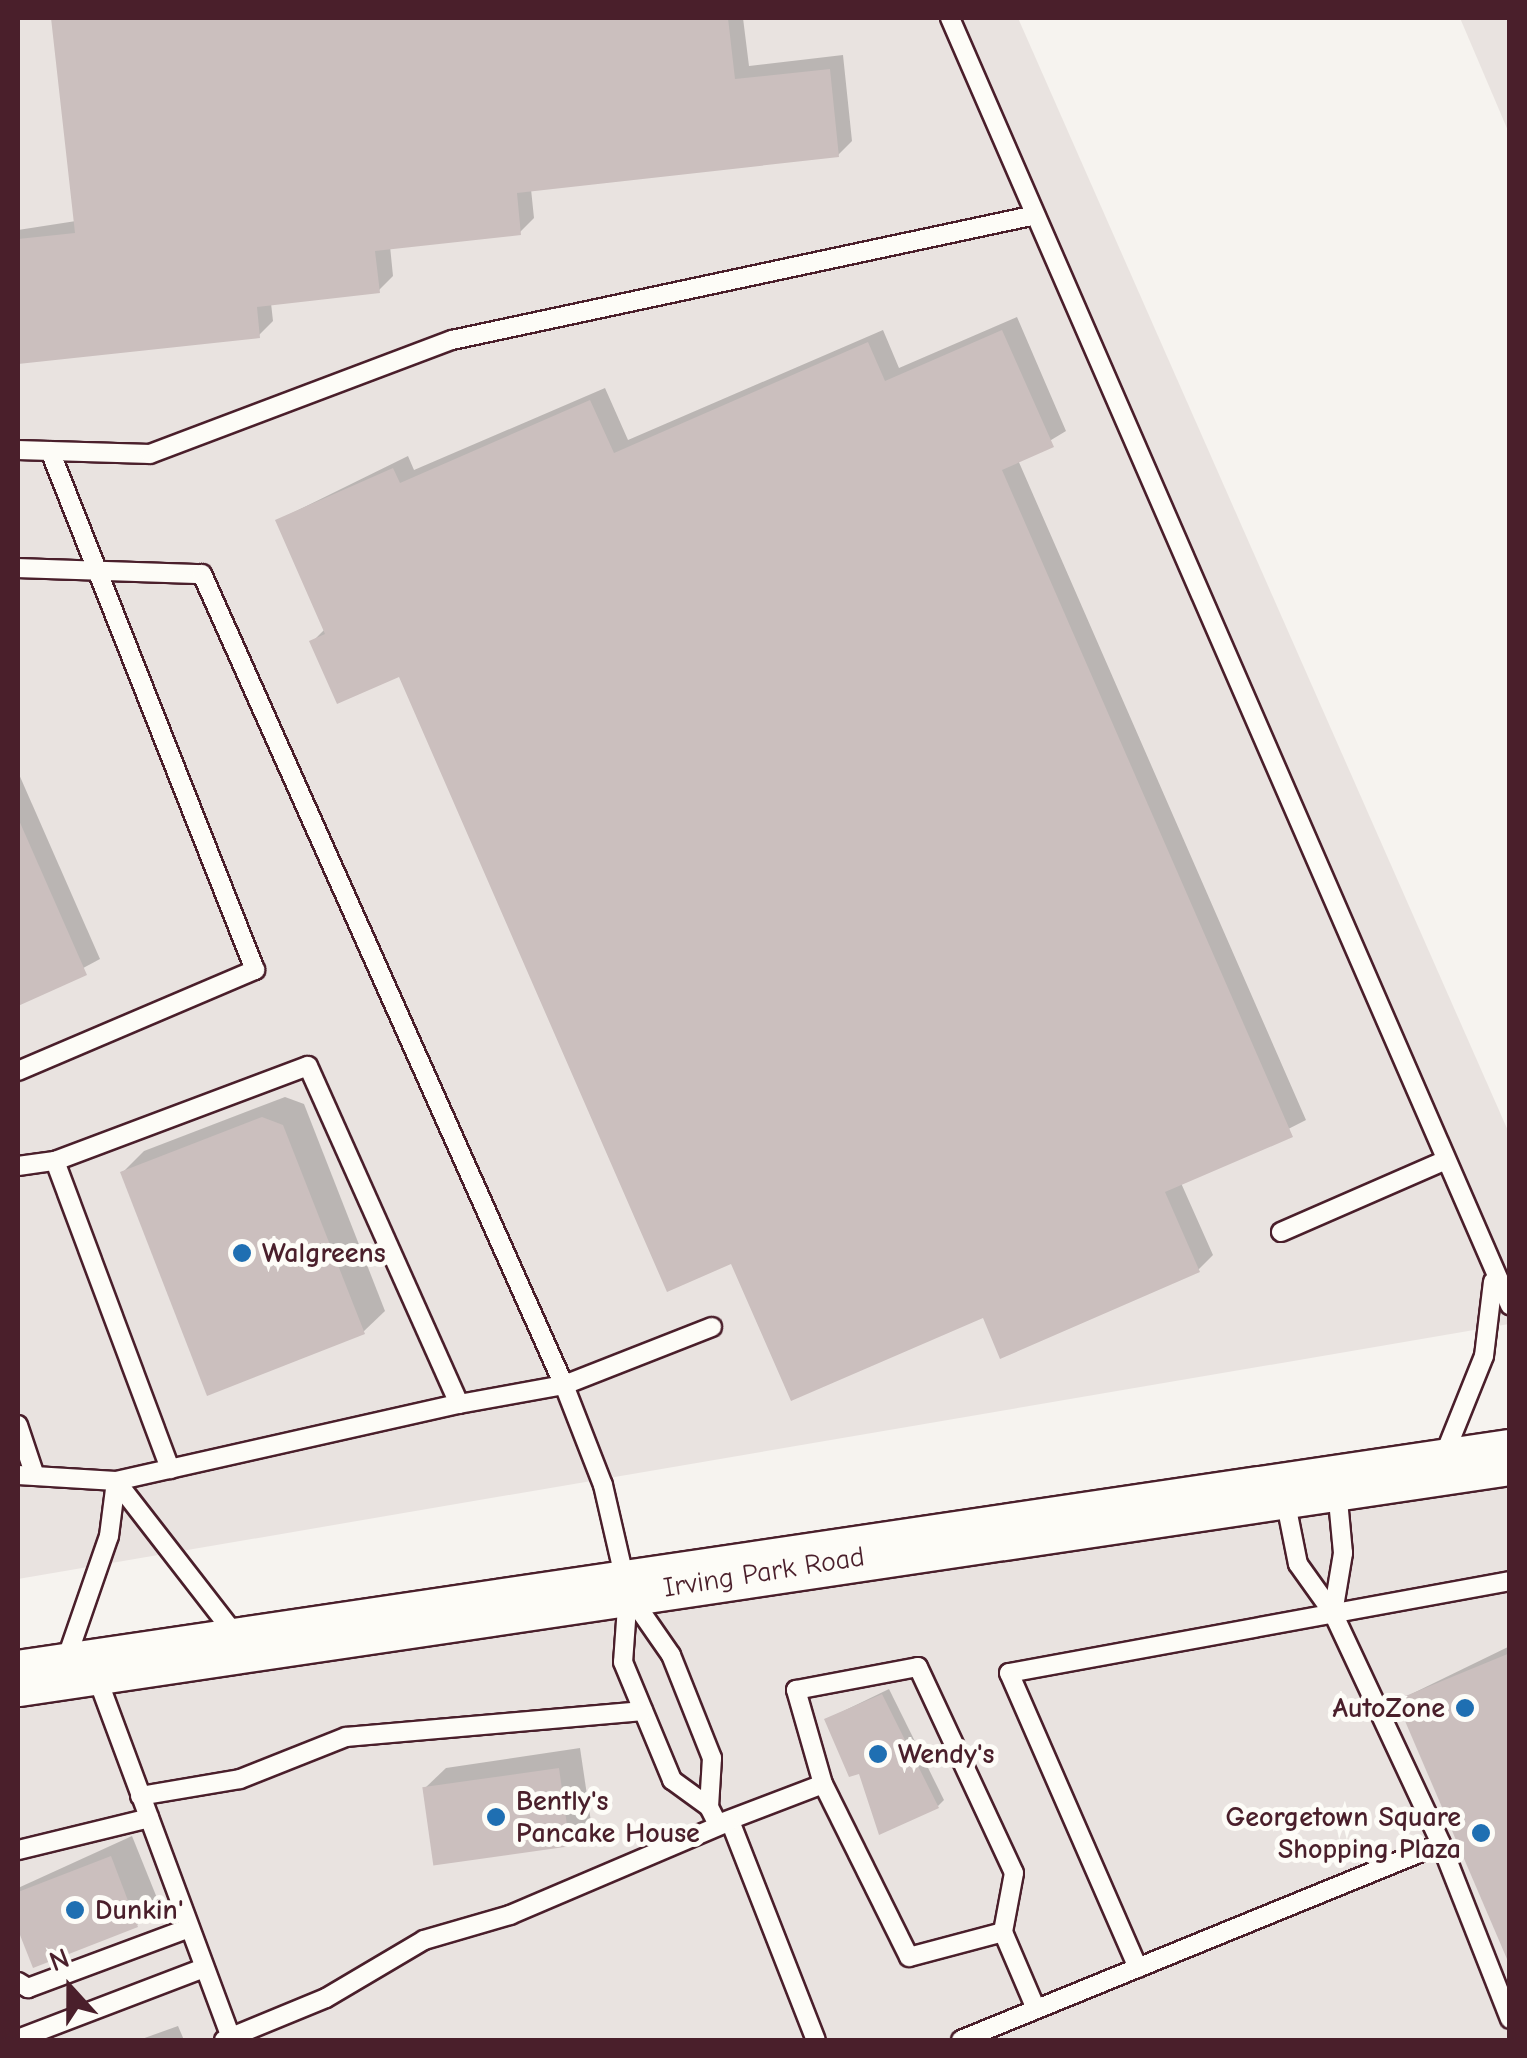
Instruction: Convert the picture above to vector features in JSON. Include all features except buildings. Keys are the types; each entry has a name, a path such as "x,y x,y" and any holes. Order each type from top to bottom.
{"main road":[{"name":"Irving Park Road","path":"57,1672 628,1594 1510,1457"}],"lane":[{"path":"950,18 1031,216 1493,1282 1510,1305"},
{"path":"18,450 150,454 452,340 1031,216"},
{"path":"18,1071 255,970 50,451"},
{"path":"18,568 202,574 564,1385 604,1485 628,1594 623,1662 643,1711 672,1780 724,1823 816,2040"},
{"path":"18,1166 55,1161 308,1066 459,1404"},
{"path":"55,1161 170,1469"},
{"path":"1281,1232 1441,1162"},
{"path":"1439,1468 1484,1356 1493,1282"},
{"path":"18,1425 26,1474 116,1481 459,1404 564,1385 712,1327"},
{"path":"116,1481 244,1646"},
{"path":"116,1481 109,1536 57,1672 140,1796 229,2039 326,1998 424,1940 510,1915 823,1784"},
{"path":"1310,1487 1298,1564 1333,1613 1441,1844 1510,2019"},
{"path":"1310,1487 1344,1553 1333,1613"},
{"path":"1138,1968 1009,1673 1510,1582"},
{"path":"628,1594 670,1655 712,1758 709,1807"},
{"path":"1002,1932 910,1957 823,1784 796,1690 918,1666 1014,1873 1002,1932 1036,2009"},
{"path":"140,1796 240,1778 346,1737 643,1711"},
{"path":"18,1850 148,1818"},
{"path":"961,2040 1441,1844"},
{"path":"18,1982 28,1988 189,1928"},
{"path":"18,2038 204,1968"}],"shaded area":[{"path":"18,18 1018,18 1509,1133 1509,1324 18,1579"},
{"path":"1460,18 1509,18 1509,133"},
{"name":"Georgetown Square Shopping Plaza","path":"1509,1468 1509,2040 18,2040 18,1690"}],"place":[{"name":"Walgreens","path":"242,1253"},
{"name":"AutoZone","path":"1465,1708"},
{"name":"Wendy's","path":"878,1754"},
{"name":"Bently's Pancake House","path":"496,1817"},
{"name":"Georgetown Square Shopping Plaza","path":"1481,1833"},
{"name":"Dunkin'","path":"75,1910"}]}
